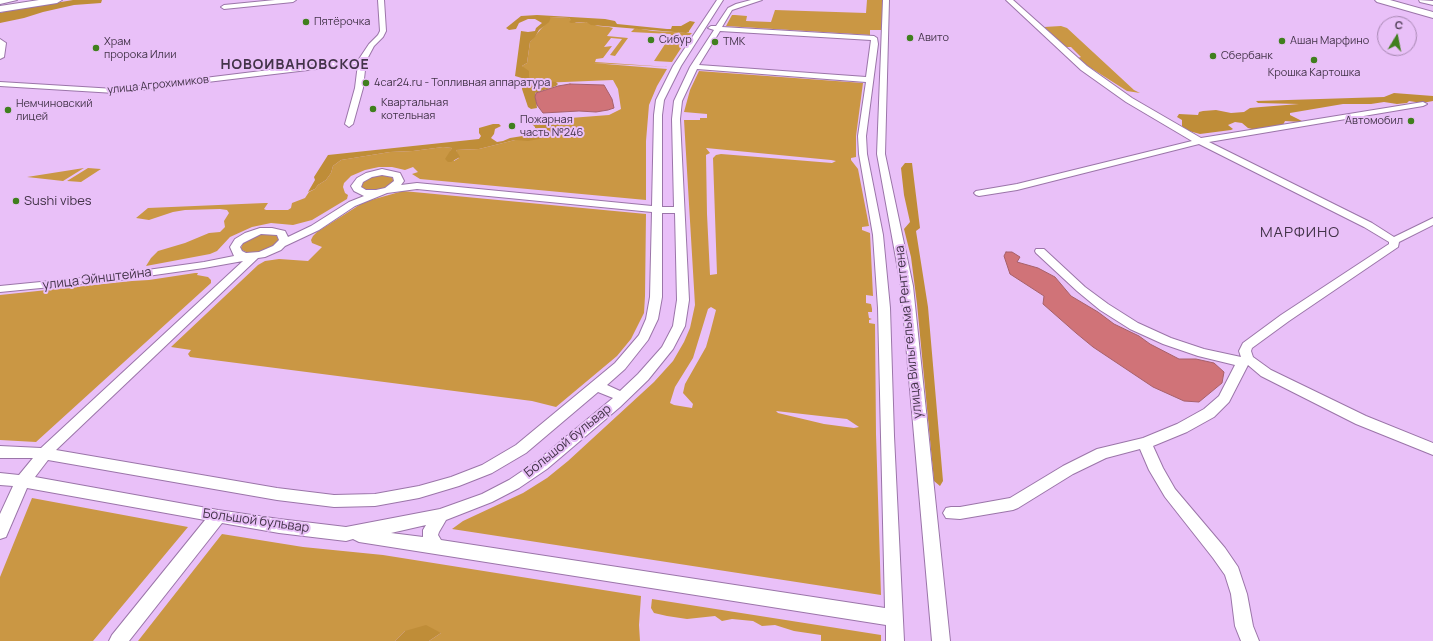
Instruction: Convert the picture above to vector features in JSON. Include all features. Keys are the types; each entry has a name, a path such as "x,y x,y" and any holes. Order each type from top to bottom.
{"highway":[{"path":"0,7 40,0"},
{"path":"0,7 57,0"},
{"path":"1380,0 1433,15"},
{"path":"1389,0 1433,15"},
{"path":"1406,0 1433,6"},
{"path":"1416,0 1433,6"}],"main road":[{"path":"1423,0 1433,6"}],"street":[{"path":"0,2 13,0"},
{"path":"224,8 293,0"},
{"path":"349,124 359,88 362,61 372,45 382,34 381,0"},
{"name":"Большой бульвар","path":"0,452 44,454 277,494 334,501 375,500 433,488 454,482 487,469 521,449 620,366 644,337 652,319 656,297 656,209 658,115 660,100 666,86 720,0"},
{"name":"Большой бульвар","path":"0,479 279,526 346,534 441,515 487,498 514,484 542,465 622,397 643,377 667,349 679,326 683,300 676,119 682,90 694,67 730,8 759,0"},
{"name":"улица Вильгельма Рентгена","path":"886,0 886,39 881,154 897,231 906,286 941,641"},
{"path":"1009,0 1084,68 1129,100 1201,141 1368,225 1394,241"},
{"path":"702,27 717,28"},
{"name":"улица Вильгельма Рентгена","path":"717,28 874,38 875,44 862,136 863,154 878,235 884,308 887,436 895,641"},
{"path":"0,41 3,43 0,57"},
{"name":"улица Агрохимиков","path":"0,84 115,91 362,61"},
{"path":"694,67 870,80"},
{"path":"979,193 1012,188 1201,141 1423,104"},
{"path":"352,204 358,196 359,191 356,186 357,183 370,175 388,173 393,174 417,186"},
{"path":"193,267 238,260 272,251 281,244 324,223 352,204 386,191 397,184 399,178"},
{"path":"359,191 370,193 417,186 680,210"},
{"path":"951,513 960,513 1013,504 1068,470 1102,453 1145,443 1182,428 1210,413 1224,399 1246,360 1245,351 1251,343 1352,272 1394,245 1394,241 1433,221"},
{"path":"193,267 215,259 235,247 239,241 248,235 260,231 299,229 324,223"},
{"path":"272,231 277,231 283,235 284,241 281,244"},
{"path":"235,247 237,253 240,255 252,256"},
{"path":"1040,251 1081,289 1104,307 1134,326 1167,341 1202,353 1246,360 1266,373 1326,404 1433,449"},
{"path":"0,532 22,482 51,446 226,283 252,256"},
{"path":"193,267 223,270 228,277 226,283"},
{"name":"улица Эйнштейна","path":"0,289 112,278 193,267"},
{"path":"598,386 622,397"},
{"path":"1145,443 1156,470 1170,493 1219,553 1232,572 1239,594 1244,626 1250,641"},
{"path":"436,546 430,536 431,530 441,515"},
{"path":"118,641 218,516"},
{"path":"346,534 436,546 895,618"}],"shaded area":[{"path":"73,0 102,0 101,3 74,5 0,23 0,13"},
{"path":"867,0 883,0 882,30 870,30 870,35 726,26 732,15 747,16 746,21 771,22 775,10 866,13"},
{"path":"537,15 605,19 615,21 617,24 667,29 671,29 672,26 681,26 690,21 695,22 689,32 686,33 591,25 586,22 571,23 569,22 571,20 569,18 551,17 549,22 539,30 530,42 527,63 522,66 529,71 530,79 540,83 548,81 556,82 558,84 535,93 537,108 531,109 528,107 522,89 522,87 529,83 525,79 515,76 521,31 535,31 536,28 542,23 535,19 528,19 519,23 516,29 509,30 506,28 521,16"},
{"path":"551,17 569,18 576,23 586,22 598,26 613,28 607,36 628,38 615,56 610,55 622,39 611,38 604,47 612,46 603,58 596,59 595,62 669,67 593,63 667,69 657,86 649,105 646,141 646,200 420,179 412,174 418,172 413,167 405,170 392,167 379,167 365,170 351,176 344,183 343,187 345,193 348,195 347,199 312,220 293,225 271,223 252,227 230,237 217,251 210,254 146,266 158,251 185,243 209,233 220,232 225,227 224,221 229,213 227,210 220,209 185,210 173,212 149,220 136,218 148,208 268,203 264,209 266,210 288,210 291,208 292,203 305,198 309,192 326,180 331,173 333,166 341,160 390,152 443,147 452,148 450,152 454,161 459,158 456,150 479,149 515,140 544,138 557,132 561,123 560,120 557,119 609,115 621,109 618,89 613,80 540,83 529,78 522,66 527,63 530,42"},
{"path":"1061,26 1067,28 1134,90 1140,93 1127,91 1083,63 1078,58 1081,57 1071,47 1066,47 1044,27"},
{"path":"635,28 653,31 692,33 688,37 670,36 671,34 631,32"},
{"path":"669,38 687,39 672,62 654,61"},
{"path":"699,71 863,83 856,136 856,157 851,158 851,160 858,169 869,226 862,227 862,230 870,233 873,296 866,295 866,303 871,304 872,309 872,312 868,312 869,318 872,319 869,320 869,323 875,324 876,434 881,595 452,529 463,521 523,493 547,478 568,461 654,382 673,361 684,342 690,328 695,305 684,120 700,120 700,118 707,118 707,114 684,112 690,90","holes":["706,148 831,160 836,161 832,163 721,154 716,155 713,158 717,274 710,275 706,155 710,153","711,307 716,310 706,347 685,384 683,393 693,404 692,408 674,405 670,403 675,387 693,358 708,309","776,411 847,419 859,427 854,428 824,424 778,413"]},
{"path":"570,84 604,85 612,99 614,108 596,112 579,111 543,113 537,105 535,97 536,93"},
{"path":"1394,93 1433,96 1433,101 1422,103 1409,101 1407,103 1397,104 1384,102 1371,104 1343,104 1290,113 1290,115 1304,122 1285,121 1283,125 1256,130 1248,128 1242,123 1235,122 1228,125 1233,129 1231,130 1200,134 1185,130 1182,126 1182,120 1177,117 1179,114 1198,115 1199,112 1203,111 1216,110 1231,113 1244,112 1250,108 1299,104 1258,103 1256,101 1384,97"},
{"path":"557,119 561,121 561,123 555,135 528,141 515,140 479,149 456,150 460,157 451,162 448,162 445,159 452,148 443,147 390,152 341,160 333,166 331,173 326,180 315,189 308,192 315,180 314,177 328,155 479,139 481,136 479,133 479,128 493,124 499,124 501,126 495,129 491,138 497,142 510,138 535,134 535,127 532,124 534,122"},
{"path":"905,163 912,163 920,228 916,231 928,307 943,481 940,486 934,481 917,304 911,257 904,229 910,222 904,195 901,168"},
{"path":"84,168 63,181 27,177"},
{"path":"88,168 101,169 81,182 67,181"},
{"path":"379,175 392,177 394,182 384,189 379,190 368,191 361,188 362,183 368,178"},
{"path":"403,191 646,214 644,313 631,339 617,356 556,407 532,401 190,357 188,354 191,350 171,347 258,265 265,261 279,259 308,261 322,247 312,243 311,240 317,232 364,202"},
{"path":"261,234 276,235 279,240 278,243 269,249 256,253 242,250 241,248 244,241"},
{"path":"1006,252 1012,252 1020,257 1017,262 1038,268 1055,277 1071,296 1098,312 1114,324 1139,336 1150,344 1179,359 1196,359 1214,363 1224,372 1222,383 1199,402 1184,401 1153,387 1093,347 1043,304 1044,296 1010,274 1004,256"},
{"path":"198,273 197,275 208,277 211,280 211,283 36,442 0,440 0,295 149,280"},
{"path":"32,498 188,527 93,641 0,641 0,577"},
{"path":"222,534 303,547 383,555 641,596 639,625 640,641 429,641 441,633 405,631 395,641 138,641"},
{"path":"652,599 881,635 881,641 821,641 821,635 794,631 775,625 762,626 753,621 732,619 722,621 715,616 687,619 667,616 654,613 651,608"},
{"path":"426,625 441,633 429,641 395,641 405,631"}],"place":[{"name":"Пятёрочка","path":"306,22"},
{"name":"Авито","path":"910,38"},
{"name":"Сибур","path":"651,40"},
{"name":"Ашан Марфино","path":"1282,41"},
{"name":"ТМК","path":"715,42"},
{"name":"Храм пророка Илии","path":"96,48"},
{"name":"Сбербанк","path":"1213,56"},
{"name":"Крошка Картошка","path":"1314,60"},
{"name":"4car24.ru - Топливная аппаратура","path":"366,83"},
{"name":"Квартальная котельная","path":"373,109"},
{"name":"Немчиновский лицей","path":"8,110"},
{"name":"Автомобил","path":"1411,121"},
{"name":"Пожарная часть №246","path":"512,126"},
{"name":"Sushi vibes","path":"16,201"}],"district":[{"name":"НОВОИВАНОВСКОЕ","path":"295,65"},
{"name":"МАРФИНО","path":"1300,233"}]}
